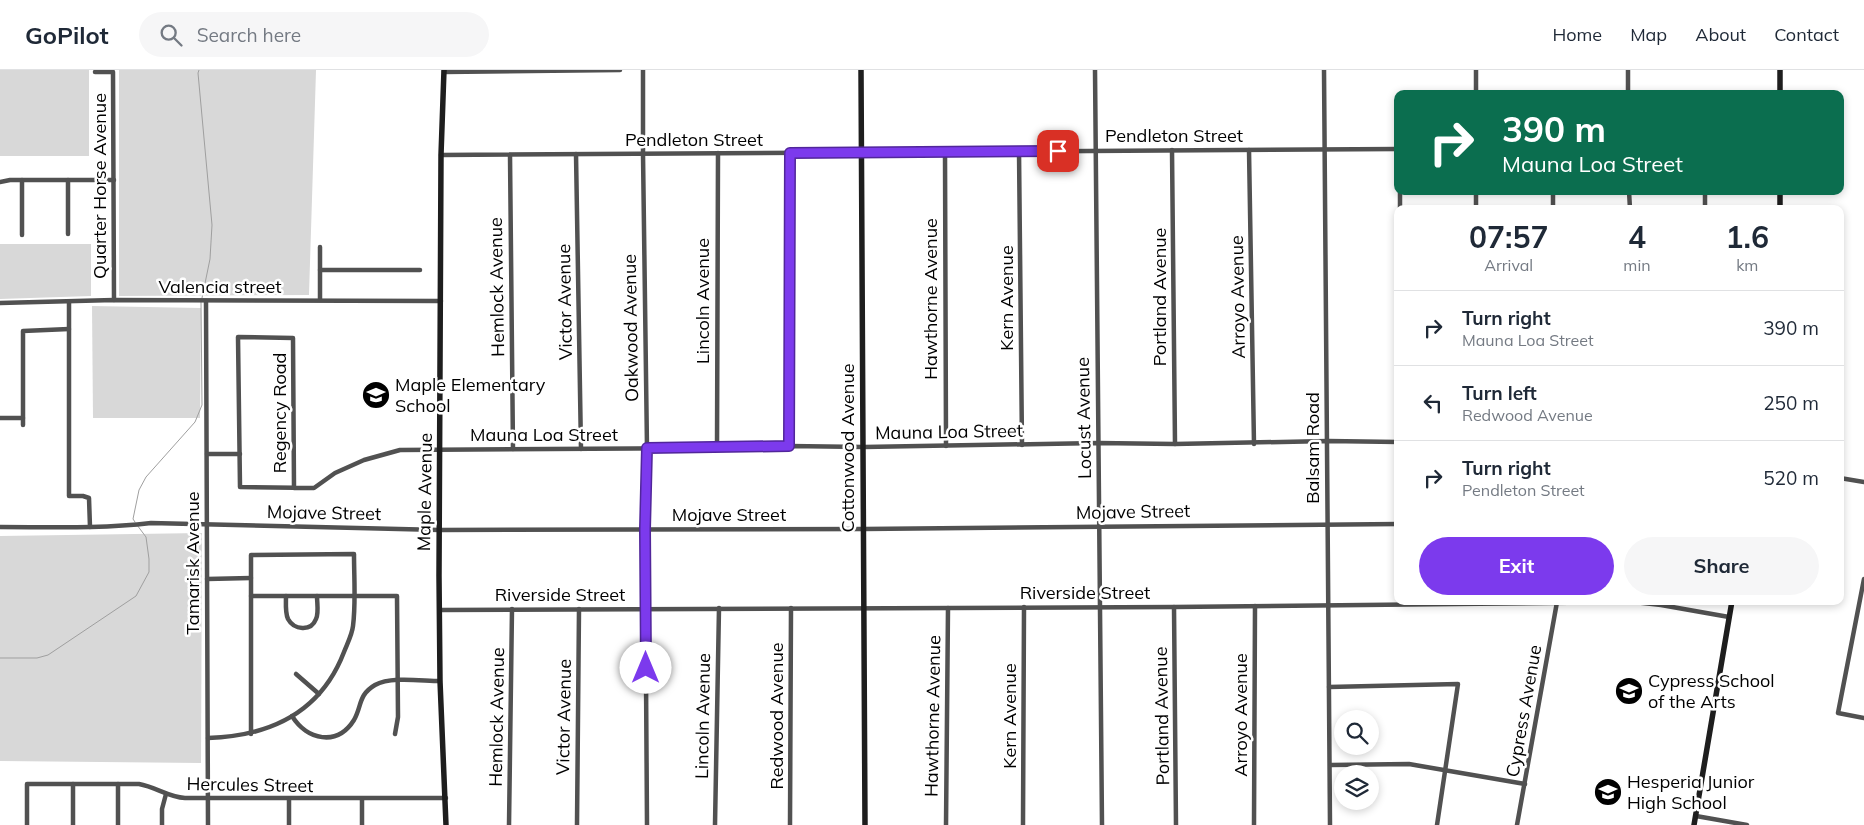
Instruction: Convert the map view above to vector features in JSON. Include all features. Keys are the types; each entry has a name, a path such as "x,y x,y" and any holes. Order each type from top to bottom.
{"street":[{"path":"444,71 620,70"},
{"name":"Oakwood Avenue","path":"643,70 642,154 647,448 645,529 647,825"},
{"name":"Cottonwood Avenue","path":"861,70 865,825"},
{"name":"Locust Avenue","path":"1095,70 1102,825"},
{"name":"Balsam Road","path":"1324,70 1330,825"},
{"path":"1476,70 1476,90"},
{"path":"1628,70 1628,90"},
{"path":"1780,70 1780,90"},
{"name":"Maple Avenue","path":"444,71 441,155 440,681 446,825"},
{"name":"Quarter Horse Avenue","path":"95,72 113,72 114,300"},
{"name":"Pendleton Street","path":"441,155 1394,148"},
{"name":"Portland Avenue","path":"1172,150 1175,444"},
{"name":"Arroyo Avenue","path":"1249,150 1254,444"},
{"name":"Kern Avenue","path":"1019,151 1022,445"},
{"name":"Hawthorne Avenue","path":"945,152 946,446"},
{"name":"Lincoln Avenue","path":"717,448 718,153"},
{"path":"789,446 790,153"},
{"name":"Victor Avenue","path":"576,154 581,449"},
{"name":"Hemlock Avenue","path":"510,155 513,449"},
{"path":"0,182 10,180 114,180"},
{"path":"22,180 22,235"},
{"path":"68,180 68,234"},
{"path":"320,247 320,300"},
{"path":"320,270 420,270"},
{"name":"Valencia street","path":"0,303 114,300 441,301"},
{"name":"Tamarisk Avenue","path":"206,301 208,825"},
{"path":"69,302 69,496 89,498 90,527"},
{"path":"23,425 24,331 69,329"},
{"name":"Regency Road","path":"240,454 238,337 293,338 294,488"},
{"path":"0,418 23,418"},
{"name":"Mauna Loa Street","path":"240,454 240,487 314,488 335,473 364,460 400,450 1394,442"},
{"path":"208,454 240,454"},
{"path":"1844,479 1864,482"},
{"name":"Mojave Street","path":"0,527 90,527 151,523 440,530 864,529 1394,524"},
{"path":"208,738 251,734 292,716 319,694 339,666 353,628 354,554 251,555 251,734"},
{"path":"207,579 251,578"},
{"path":"1864,579 1838,713 1864,718"},
{"path":"251,596 397,596 398,717 395,734"},
{"path":"286,596 286,616 288,620 296,627 303,628 311,626 316,620 317,596"},
{"name":"Riverside Street","path":"441,610 1394,605"},
{"name":"Cypress Avenue","path":"1518,825 1556,605"},
{"name":"Riverside Street","path":"1661,605 1729,617"},
{"path":"1694,825 1731,605"},
{"name":"Arroyo Avenue","path":"1254,825 1255,606"},
{"name":"Kern Avenue","path":"1023,825 1024,607"},
{"name":"Portland Avenue","path":"1174,607 1176,825"},
{"name":"Lincoln Avenue","path":"716,825 718,608"},
{"name":"Redwood Avenue","path":"790,825 791,608"},
{"name":"Hawthorne Avenue","path":"946,825 948,608"},
{"name":"Hemlock Avenue","path":"509,825 512,609"},
{"name":"Victor Avenue","path":"577,825 579,609"},
{"path":"296,674 319,694"},
{"path":"292,716 298,726 306,733 324,738 345,730 354,719 362,697 377,684 397,681 440,681"},
{"path":"1329,687 1458,684 1437,825"},
{"path":"1331,765 1409,764 1524,784"},
{"name":"Hercules Street","path":"27,825 27,784 118,784 147,786 175,798 362,800 446,798"},
{"path":"73,784 73,825"},
{"path":"118,784 118,825"},
{"path":"162,825 162,808 166,794"},
{"path":"289,799 289,825"},
{"path":"362,800 362,825"},
{"path":"1696,816 1747,825"}],"shaded area":[{"path":"0,70 89,70 89,156 0,156"},
{"path":"119,70 316,70 309,295 119,296"},
{"path":"0,244 91,244 91,296 0,299"},
{"path":"92,306 201,308 200,418 93,418"},
{"path":"202,533 201,763 0,761 0,536"}],"waterway":[{"path":"199,70 212,225 210,259 202,298"},
{"path":"135,522 133,519 139,490 146,477 195,422 202,405 201,301"},
{"path":"0,658 37,658 48,655 136,596 149,572 146,537 137,525"}],"place":[{"name":"Maple Elementary School","path":"376,395"},
{"name":"Cypress School of the Arts","path":"1629,691"},
{"name":"Hesperia Junior High School","path":"1608,792"}],"route":[{"path":"646,668 645,529 647,448 789,446 790,153 1058,151"}]}
